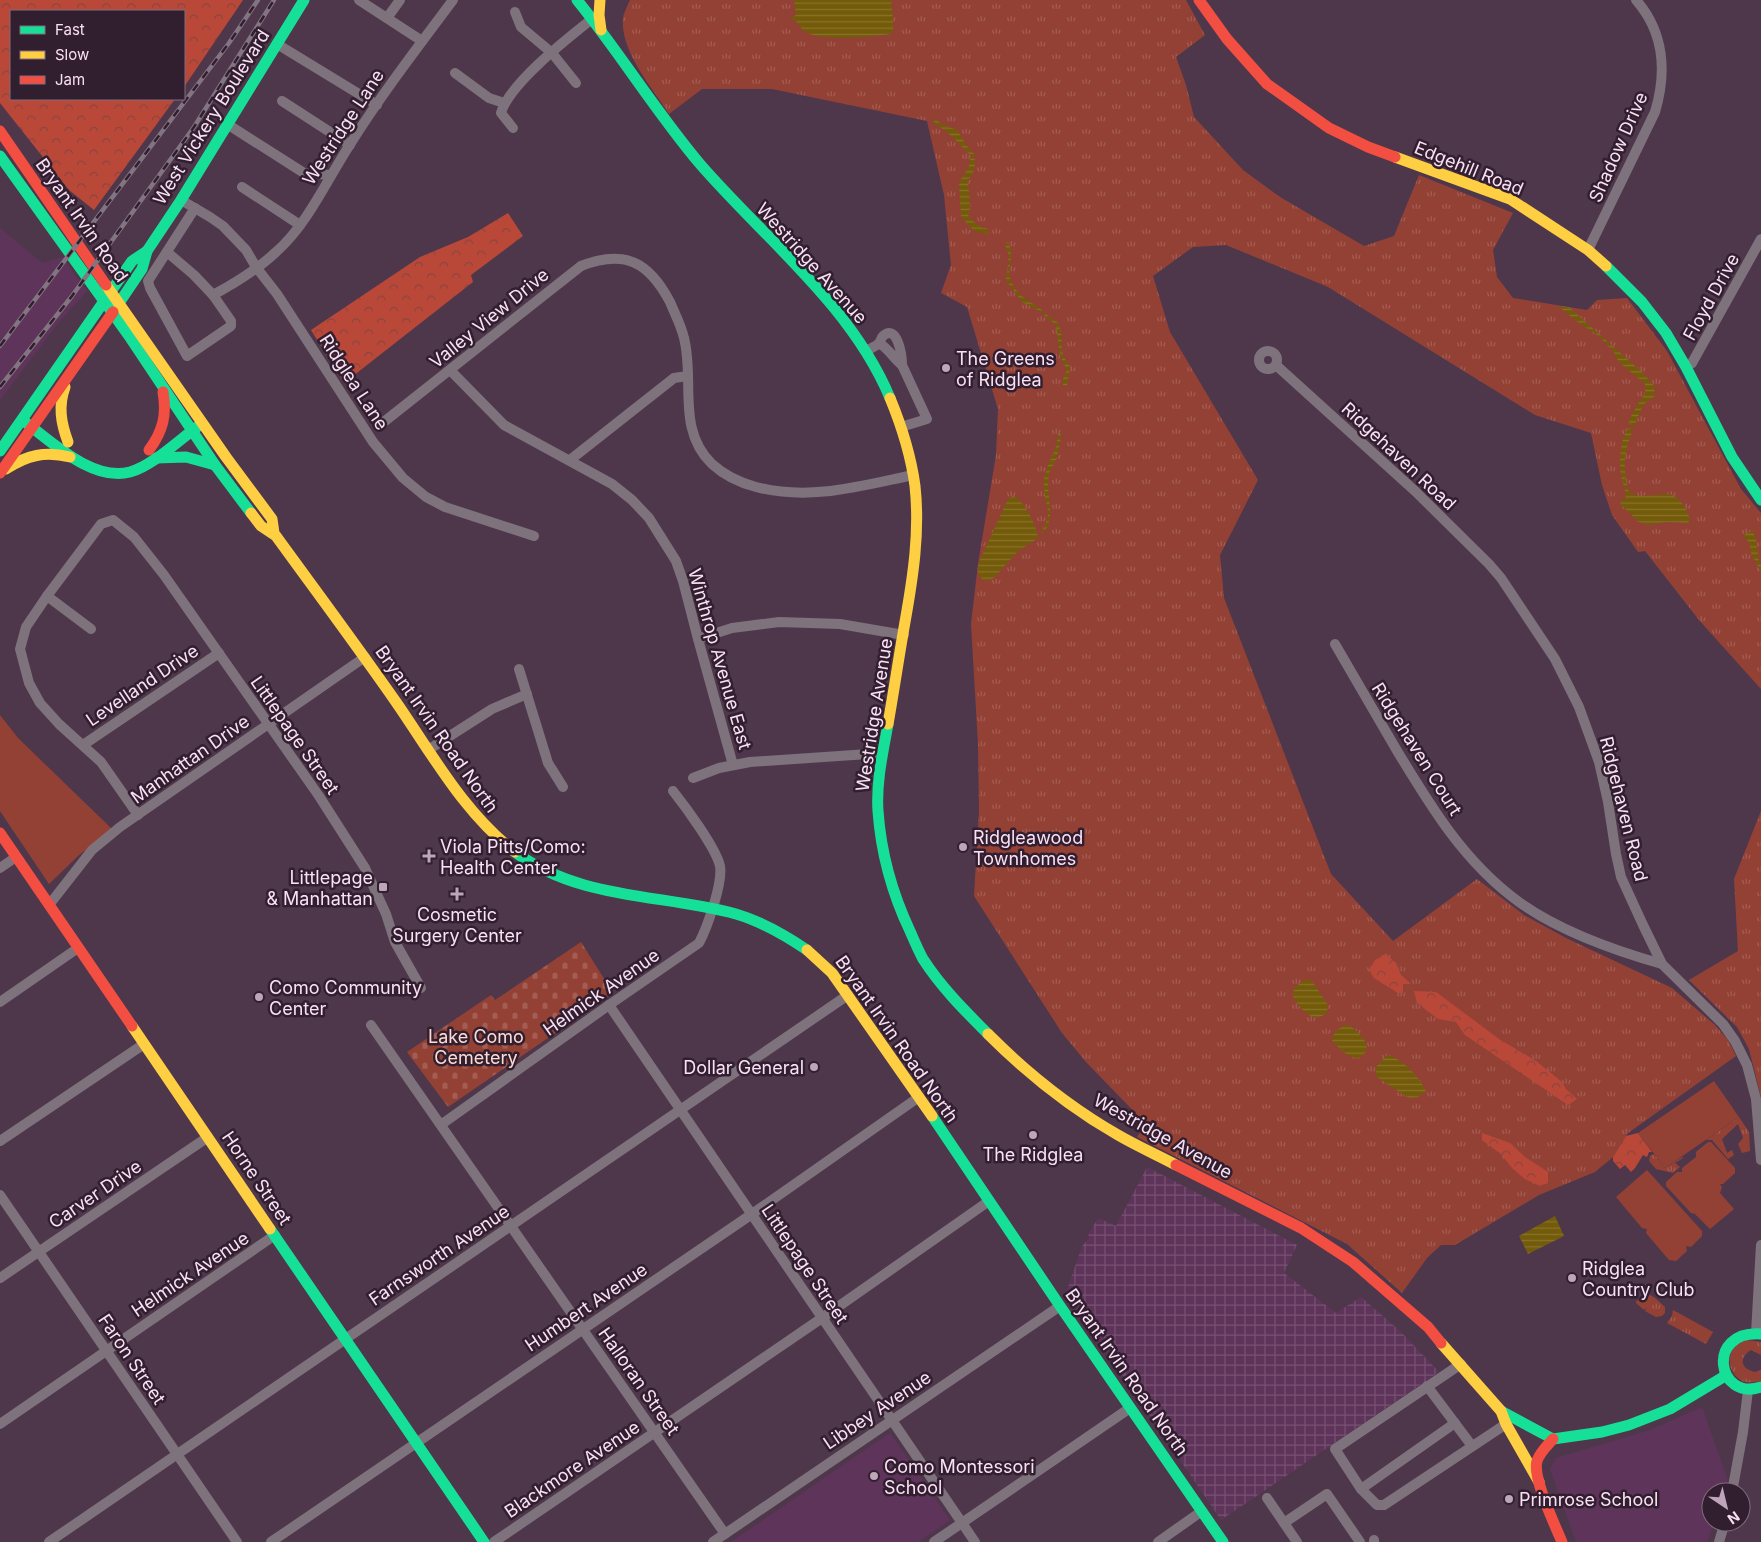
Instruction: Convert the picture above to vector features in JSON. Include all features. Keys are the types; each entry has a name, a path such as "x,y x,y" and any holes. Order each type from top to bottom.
{"street":[{"name":"West Vickery Boulevard","path":"0,473 142,269 147,251 181,200 304,0"},
{"path":"359,0 422,41"},
{"path":"387,18 400,0"},
{"name":"Westridge Lane","path":"213,296 276,252 300,225 397,74 453,0"},
{"name":"Westridge Avenue","path":"578,0 654,105 698,161 731,199 817,289 847,325 866,351 885,388 901,427 913,475 917,535 915,565 883,753 878,810 884,857 897,903 922,957 948,993 1015,1060 1082,1112 1118,1135 1301,1228 1353,1262 1428,1327 1501,1411 1506,1424 1539,1482 1561,1541"},
{"path":"600,0 601,30"},
{"name":"Edgehill Road","path":"1199,0 1227,39 1267,84 1329,128 1368,147 1510,200 1588,250 1642,302 1666,333 1686,367 1732,457 1761,500"},
{"name":"Shadow Drive","path":"1588,250 1655,112 1662,82 1662,56 1657,34 1644,10 1636,0"},
{"path":"515,12 521,27 552,53 576,83"},
{"path":"513,128 501,113 504,103 527,75 592,19"},
{"path":"277,44 377,105"},
{"path":"455,72 489,98 504,103"},
{"path":"282,101 350,145"},
{"path":"228,124 304,173 331,175"},
{"name":"Bryant Irvin Road","path":"0,131 133,332"},
{"name":"Bryant Irvin Road","path":"0,156 133,332"},
{"path":"242,187 300,225"},
{"name":"Ridglea Lane","path":"181,200 223,226 246,250 256,267 277,294 373,442 403,478 426,497 446,507 534,536"},
{"path":"167,252 194,275 213,296 231,321 232,326 187,356 148,281 194,208"},
{"name":"Floyd Drive","path":"1686,367 1692,363 1761,240"},
{"name":"West Vickery Boulevard","path":"0,452 132,261 147,251"},
{"name":"Valley View Drive","path":"385,421 451,371 581,266 610,258 622,259 649,271 662,288 678,318 685,338 688,376"},
{"name":"Bryant Irvin Road North","path":"133,332 163,389 214,465 261,526 274,533 365,657 470,809 487,829 510,850 545,870 580,884 712,908 751,918 770,926 794,940 817,957 832,973 1223,1542"},
{"name":"Bryant Irvin Road North","path":"133,332 272,519 274,533"},
{"path":"866,351 879,343 885,334 896,336 898,341 895,351"},
{"path":"879,343 902,357 902,365 927,419 901,427"},
{"path":"68,442 61,420 60,406 68,381 87,350"},
{"name":"Ridgehaven Road","path":"1276,366 1415,491 1489,564 1501,578 1555,659 1579,708 1599,762 1621,877 1662,964 1723,1024 1735,1041 1747,1065 1754,1091 1761,1160"},
{"name":"Winthrop Avenue East","path":"451,371 504,425 612,484 632,500 649,518 676,561 683,581 733,765"},
{"path":"570,460 674,378 688,376 688,410 691,429 700,447 712,464 731,478 768,490 816,494 913,475"},
{"path":"151,454 164,426 166,414 163,389"},
{"path":"25,417 76,459 90,468 110,474 129,472 151,454 200,420"},
{"path":"35,424 94,459 111,464 126,463 151,454 188,456 214,465"},
{"path":"0,473 21,459 34,454 50,453 76,459"},
{"name":"Littlepage Street","path":"46,596 101,524 113,520 134,537 164,575 359,858 370,877 399,949 422,988"},
{"path":"90,628 46,596 26,627 22,638 20,649 23,666 29,683 40,703 59,724 101,762 138,815"},
{"path":"698,639 732,628 780,622 840,624 904,635"},
{"name":"Ridgehaven Court","path":"1334,644 1425,798 1467,854 1487,876 1521,903 1555,924 1641,958 1662,964"},
{"name":"Levelland Drive","path":"83,745 218,653"},
{"name":"Manhattan Drive","path":"49,905 92,850 138,815 365,657"},
{"path":"519,669 548,763 564,788"},
{"path":"428,750 492,709 527,694"},
{"path":"694,778 719,768 750,762 883,753"},
{"path":"673,791 712,847 720,866 719,881 712,908"},
{"name":"Horne Street","path":"0,833 484,1542"},
{"path":"0,868 16,857"},
{"name":"Helmick Avenue","path":"442,1124 699,943 705,932 712,908"},
{"path":"0,1002 78,948"},
{"name":"Farnsworth Avenue","path":"48,1542 848,995"},
{"name":"Littlepage Street","path":"609,1005 975,1542"},
{"name":"Halloran Street","path":"371,1025 442,1124 725,1534"},
{"path":"0,1141 144,1044"},
{"name":"Humbert Avenue","path":"271,1542 752,1214 919,1097"},
{"name":"Carver Drive","path":"0,1278 208,1137"},
{"name":"Faron Street","path":"0,1195 237,1542"},
{"name":"Blackmore Avenue","path":"494,1542 822,1318 989,1201"},
{"name":"Helmick Avenue","path":"0,1424 275,1235"},
{"path":"1761,1245 1759,1334 1739,1336 1729,1344 1723,1355 1722,1362 1730,1382 1748,1390 1761,1387"},
{"name":"Libbey Avenue","path":"713,1542 1060,1306"},
{"path":"1461,1364 1335,1450 1361,1489 1377,1505 1384,1506 1506,1424"},
{"path":"1501,1411 1553,1439 1602,1432 1646,1419 1685,1401 1726,1376"},
{"path":"1428,1386 1472,1446"},
{"path":"1734,1482 1744,1432 1748,1390"},
{"path":"934,1542 1130,1408"},
{"path":"1361,1489 1455,1423"},
{"name":"Westridge Avenue","path":"1539,1482 1536,1463 1553,1439"},
{"path":"1284,1523 1327,1494 1360,1542"},
{"path":"1267,1498 1297,1542"},
{"path":"1158,1542 1202,1511"}],"shaded area":[{"path":"794,0 891,0 893,32 890,34 850,38 810,34 804,31 791,18 796,15"},
{"path":"933,119 957,130 974,154 974,168 968,180 970,207 968,217 982,228 987,228 989,234 976,232 961,216 959,183 969,166 971,156 950,134 935,124"},
{"path":"0,228 42,263 62,257 87,291 59,322 0,400"},
{"path":"1008,243 1011,253 1009,276 1014,287 1022,296 1056,321 1060,327 1063,355 1070,366 1067,386 1063,385 1063,379 1067,370 1060,355 1056,325 1040,311 1022,302 1006,280 1009,256 1005,244"},
{"path":"1558,306 1570,308 1643,373 1654,386 1655,396 1643,405 1634,427 1628,424 1644,395 1645,384 1619,362 1612,349 1596,334"},
{"path":"1628,428 1633,430 1625,461 1625,477 1629,492 1638,496 1670,494 1674,496 1683,504 1687,511 1690,519 1688,523 1666,522 1648,525 1639,522 1621,505 1620,501 1625,499 1626,493 1621,476 1621,451 1623,439"},
{"path":"1058,434 1061,434 1058,452 1048,482 1049,522 1041,534 1048,514 1044,479 1056,447"},
{"path":"1013,496 1017,498 1029,514 1038,538 1017,552 994,578 986,581 978,573 979,562 1008,499"},
{"path":"1752,530 1756,539 1761,572 1751,553 1749,542 1743,536"},
{"path":"1306,979 1312,981 1328,1005 1327,1012 1322,1016 1312,1017 1303,1011 1293,997 1294,988"},
{"path":"1349,1025 1357,1031 1367,1044 1366,1052 1359,1058 1348,1055 1332,1040 1338,1030 1343,1026"},
{"path":"1387,1055 1410,1069 1426,1091 1418,1097 1410,1098 1377,1077 1375,1068"},
{"path":"1147,1167 1297,1245 1284,1273 1336,1313 1361,1297 1400,1331 1439,1372 1221,1520 1066,1293 1082,1246 1090,1237 1088,1235 1098,1218 1116,1226"},
{"path":"1555,1216 1564,1236 1528,1254 1519,1236"},
{"path":"1702,1407 1728,1481 1701,1482 1701,1532 1710,1532 1707,1542 1576,1542 1550,1469 1556,1458 1650,1430"},
{"name":"Como Montessori School","path":"890,1433 950,1520 918,1542 731,1542"}],"green space":[{"path":"0,0 243,0 185,86 185,10 10,10 10,100 174,100 94,210 69,190 0,103"},
{"path":"630,0 1186,0 1205,35 1176,57 1186,85 1194,117 1243,170 1280,197 1364,246 1394,236 1419,175 1513,213 1493,250 1497,277 1513,298 1587,310 1597,300 1627,298 1667,351 1741,489 1761,513 1761,689 1699,620 1645,551 1638,552 1612,515 1602,485 1591,433 1535,415 1328,287 1226,245 1193,247 1153,276 1170,332 1258,480 1220,555 1224,598 1331,874 1393,941 1477,879 1524,915 1566,938 1672,988 1715,1025 1728,1040 1736,1056 1628,1133 1613,1157 1595,1172 1539,1195 1455,1245 1441,1245 1427,1258 1402,1293 1347,1244 1137,1137 1146,1124 1086,1062 1062,1033 974,896 979,812 978,744 971,624 978,564 996,455 998,409 967,307 941,293 951,265 944,195 927,121 772,89 702,89 669,114 638,68 627,43 623,30 623,18"},
{"path":"508,213 523,236 471,275 473,282 344,383 311,330 420,257 468,237"},
{"path":"0,715 18,738 112,829 78,856 49,884 0,811"},
{"path":"1761,811 1761,1097 1749,1049 1737,1027 1689,980 1738,951 1734,879"},
{"name":"Lake Como Cemetery","path":"581,942 613,993 448,1107 407,1052 491,995 495,1000"},
{"path":"1386,954 1396,963 1401,975 1411,984 1403,984 1403,993 1398,993 1374,978 1369,970 1375,960"},
{"path":"1414,991 1436,992 1499,1039 1536,1061 1562,1082 1566,1089 1577,1099 1568,1105 1465,1035 1456,1022 1438,1019 1417,1003"},
{"path":"1714,1081 1739,1117 1665,1168 1638,1133"},
{"path":"1739,1117 1749,1132 1750,1151 1742,1153 1738,1144 1743,1138 1738,1124 1722,1139 1727,1153 1732,1150 1734,1155 1728,1159 1712,1140 1706,1140"},
{"path":"1482,1133 1510,1143 1525,1157 1548,1172 1548,1183 1540,1186 1525,1179 1512,1168 1501,1154 1482,1140"},
{"path":"1638,1133 1652,1152 1649,1152 1647,1157 1643,1155 1631,1172 1625,1165 1620,1169 1613,1161 1613,1157 1626,1136"},
{"path":"1708,1142 1711,1142 1735,1168 1735,1173 1723,1184 1720,1184 1722,1187 1720,1193 1734,1209 1710,1229 1695,1214 1691,1213 1666,1186 1666,1182 1677,1172 1682,1172 1682,1168 1696,1157 1696,1152"},
{"path":"1654,1154 1665,1168 1683,1158 1675,1163 1680,1167 1673,1173 1656,1169 1649,1161 1650,1156"},
{"path":"1647,1170 1702,1231 1702,1236 1691,1247 1686,1246 1687,1251 1676,1261 1669,1260 1646,1233 1647,1229 1642,1228 1616,1197"},
{"path":"1645,1292 1665,1307 1665,1313 1662,1316 1656,1317 1645,1311 1647,1307 1644,1310 1636,1303 1636,1301 1643,1299"},
{"path":"1673,1310 1713,1332 1706,1344 1667,1323 1672,1316"},
{"path":"1747,1340 1761,1342 1761,1355 1751,1350 1744,1356 1743,1363 1750,1371 1761,1370 1761,1381 1745,1382 1736,1376 1730,1366 1732,1350"}],"railway":[{"path":"0,346 229,43 258,0"},
{"path":"0,387 72,296 194,127 274,0"}],"traffic: fast":[{"path":"113,312 142,269 147,251 181,200 304,0"},
{"path":"577,0 668,124 700,164 805,274 830,303 874,365 890,398"},
{"path":"0,156 129,336 215,465 251,513"},
{"path":"0,451 132,261 147,251"},
{"path":"1606,266 1642,302 1666,333 1686,367 1732,457 1761,500"},
{"path":"25,422 74,458 88,466 116,474 130,472 147,464 197,427"},
{"path":"156,458 186,457 215,465"},
{"path":"888,724 880,767 878,811 879,827 893,887 923,959 945,989 988,1034"},
{"path":"515,852 540,868 566,879 594,887 746,917 773,929 807,950"},
{"path":"932,1116 1223,1542"},
{"path":"270,1229 484,1542"},
{"path":"1761,1334 1743,1336 1731,1343 1725,1353 1723,1365 1727,1376 1735,1384 1746,1389 1761,1387"},
{"path":"1501,1411 1553,1439 1602,1432 1629,1425 1670,1409 1725,1376"}],"traffic: slow":[{"path":"600,0 601,30"},
{"path":"1395,157 1510,199 1588,250 1606,266"},
{"path":"106,285 226,457 272,519 274,533"},
{"path":"65,387 61,414 68,442"},
{"path":"888,724 911,588 917,520 915,486 911,464 890,398"},
{"path":"6,469 21,460 44,454 70,457"},
{"path":"251,513 261,526 276,536 396,702 464,801 515,852"},
{"path":"807,950 832,973 932,1116"},
{"path":"132,1026 270,1229"},
{"path":"988,1034 1033,1076 1083,1113 1125,1139 1176,1165"},
{"path":"1441,1343 1501,1411 1506,1424 1539,1482"}],"traffic: jam":[{"path":"1199,0 1227,39 1267,84 1329,128 1368,147 1395,157"},
{"path":"0,131 106,285"},
{"path":"0,473 113,312"},
{"path":"149,450 158,436 163,422 163,392"},
{"path":"0,833 132,1026"},
{"path":"1176,1165 1301,1228 1353,1262 1428,1327 1441,1343"},
{"path":"1553,1439 1540,1455 1536,1469 1545,1502 1562,1542"}],"place":[{"name":"The Greens of Ridglea","path":"946,368"},
{"name":"Ridgleawood Townhomes","path":"963,847"},
{"name":"Viola Pitts/Como: Health Center","path":"429,856"},
{"name":"Littlepage & Manhattan","path":"383,887"},
{"name":"Cosmetic Surgery Center","path":"457,894"},
{"name":"Como Community Center","path":"259,997"},
{"name":"Dollar General","path":"814,1067"},
{"name":"The Ridglea","path":"1033,1135"},
{"name":"Ridglea Country Club","path":"1572,1278"},
{"name":"Como Montessori School","path":"874,1476"},
{"name":"Primrose School","path":"1509,1499"}]}
